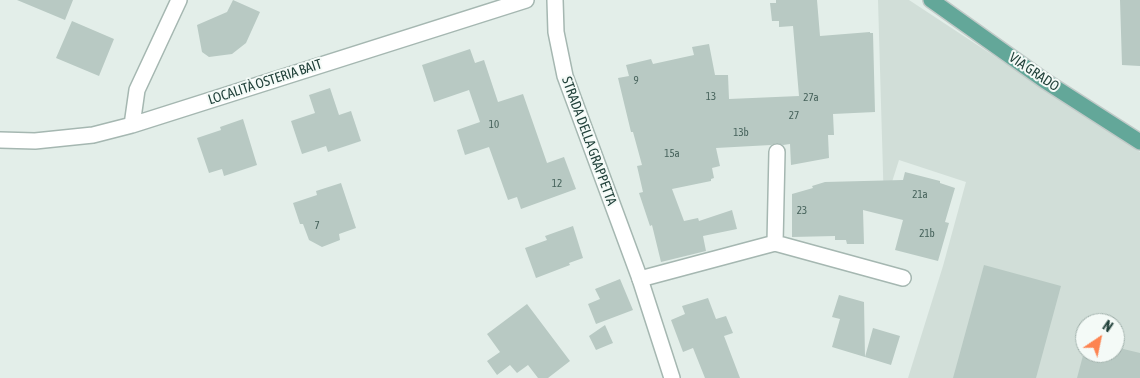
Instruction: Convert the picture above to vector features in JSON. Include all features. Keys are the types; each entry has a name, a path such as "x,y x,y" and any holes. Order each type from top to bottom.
{"main road":[{"name":"VIA GRADO","path":"930,0 1045,81 1140,142"}],"street":[{"path":"132,125 136,90 179,0"},
{"name":"LOCALITÀ OSTERIA BAIT","path":"0,140 34,141 93,135 132,125 526,0"},
{"name":"STRADA DELLA GRAPPETTA","path":"555,0 556,32 565,76 640,279 672,378"},
{"path":"775,243 777,152"},
{"path":"640,279 775,243 903,278"}],"shaded area":[{"path":"878,0 909,0 1140,152 1140,378 908,378 943,266 966,182 899,160 884,207"}],"building":[{"path":"17,0 73,0 65,20"},
{"path":"233,0 260,12 246,43 232,54 209,57 202,52 197,25 227,12"},
{"path":"776,0 817,0 820,36 873,33 875,112 833,114 834,135 828,135 829,158 791,165 790,144 783,145 777,143 771,145 716,148 720,166 712,168 714,178 711,181 672,189 684,221 698,218 699,221 732,210 737,229 703,236 706,251 661,262 652,225 650,226 639,193 643,192 637,166 642,165 633,132 631,132 618,78 629,76 626,65 651,59 653,64 694,55 692,47 709,44 715,75 728,75 729,99 799,96 793,26 779,27 779,21 772,21 770,3 776,3"},
{"path":"1120,0 1140,0 1140,66 1122,65"},
{"path":"72,21 114,39 99,76 56,58"},
{"path":"470,49 475,63 484,60 498,102 523,94 547,163 564,157 576,189 521,209 517,197 508,200 489,147 465,155 457,130 480,122 469,90 434,102 422,65"},
{"path":"330,88 339,115 351,111 361,141 328,152 326,146 302,154 291,121 315,113 309,95"},
{"path":"243,119 257,165 224,176 222,169 209,173 197,138 221,130 220,127"},
{"path":"905,172 940,181 940,183 955,188 945,222 949,223 938,261 895,250 903,220 863,210 864,244 847,244 846,240 835,240 835,236 792,237 792,194 813,188 812,186 825,182 903,180"},
{"path":"341,183 356,228 339,234 340,240 322,247 309,240 303,224 300,224 293,203 317,195 316,191"},
{"path":"573,226 583,258 536,278 525,248 547,240 545,236"},
{"path":"984,265 1061,286 1036,378 953,378"},
{"path":"620,279 633,310 596,324 588,304 600,299 595,289"},
{"path":"839,295 864,302 865,357 832,347 840,319 832,317"},
{"path":"708,298 716,319 726,316 733,333 724,336 740,378 705,378 693,348 683,352 671,320 685,314 682,306"},
{"path":"527,304 570,361 548,378 538,378 528,365 517,373 510,365 497,375 487,361 500,352 487,334"},
{"path":"605,325 613,343 596,350 589,336"},
{"path":"873,328 900,336 891,365 865,357"},
{"path":"1125,349 1140,353 1140,378 1077,378 1081,363 1125,363"}]}
